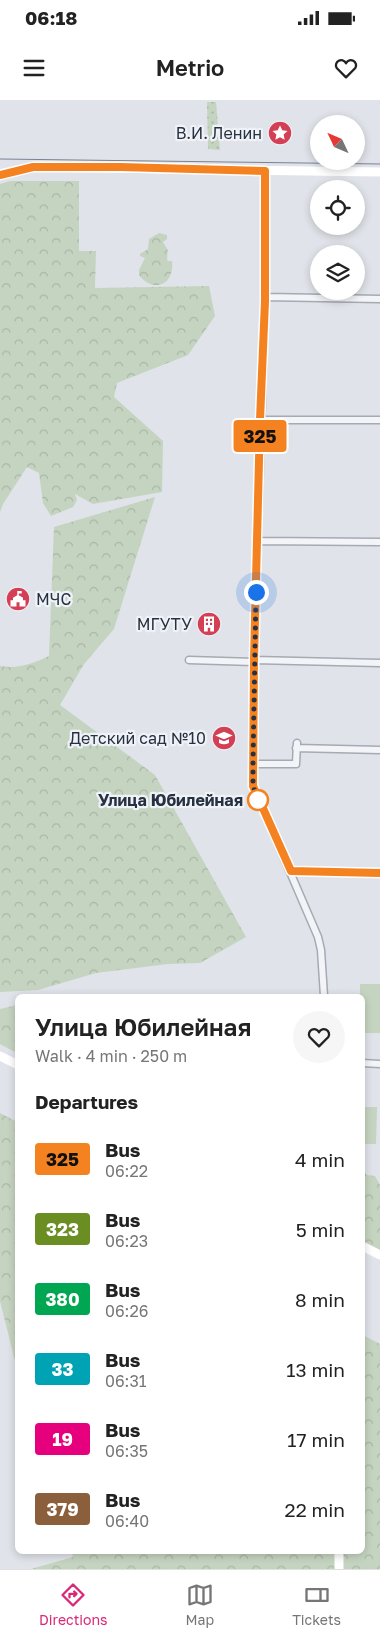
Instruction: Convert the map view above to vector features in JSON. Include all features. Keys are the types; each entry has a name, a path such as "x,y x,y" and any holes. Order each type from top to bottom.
{"street":[{"path":"0,175 33,167 380,172"},
{"path":"265,171 265,297 254,661 253,764 255,792 291,871 318,937 321,950 324,994"},
{"path":"265,297 380,298"},
{"path":"260,420 380,420"},
{"path":"258,541 380,542"},
{"path":"189,660 380,663"},
{"path":"253,764 296,764 297,745 380,750"},
{"path":"291,871 380,873"},
{"path":"0,1056 15,1064"},
{"path":"365,1063 380,1064"},
{"path":"365,1248 380,1255"},
{"path":"339,1554 339,1569"}],"green space":[{"path":"207,102 216,102 220,150 208,149"},
{"path":"10,181 79,181 79,251 96,251 95,288 209,286 215,316 188,355 117,383 114,397 163,441 162,492 93,504 75,494 77,500 73,507 51,516 43,503 39,473 27,467 3,504 0,512 0,184"},
{"path":"159,233 167,235 167,239 163,242 168,250 167,259 172,261 172,269 167,281 156,285 145,281 139,275 139,270 145,258 140,256 140,254 148,249 149,239"},
{"path":"155,497 114,629 84,664 60,705 155,775 246,937 200,963 168,964 96,973 38,990 0,992 0,666 13,667 25,665 49,656 54,527"},
{"path":"360,984 380,984 380,1033 365,1033 365,994 360,994"},
{"path":"15,1006 15,1052 0,1044 0,1009"},
{"path":"365,1107 377,1107 376,1144 365,1144"},
{"path":"0,1113 15,1121 15,1361 0,1301"},
{"path":"365,1173 375,1176 380,1185 380,1250 365,1242"},
{"path":"365,1336 380,1344 380,1569 31,1569 73,1557 72,1554 365,1554"}],"tram line":[{"path":"0,159 380,164"}],"bus line":[{"name":"325","path":"0,175 33,167 121,167 265,171 265,301 254,660 253,786 291,871 380,873"}],"place":[{"name":"В.И. Ленин","path":"280,133"},
{"name":"МЧС","path":"18,599"},
{"name":"МГУТУ","path":"209,624"},
{"name":"Детский сад №10","path":"224,738"},
{"name":"Улица Юбилейная","path":"258,800"}],"route":[{"path":"256,592 253,786 258,800"}]}
